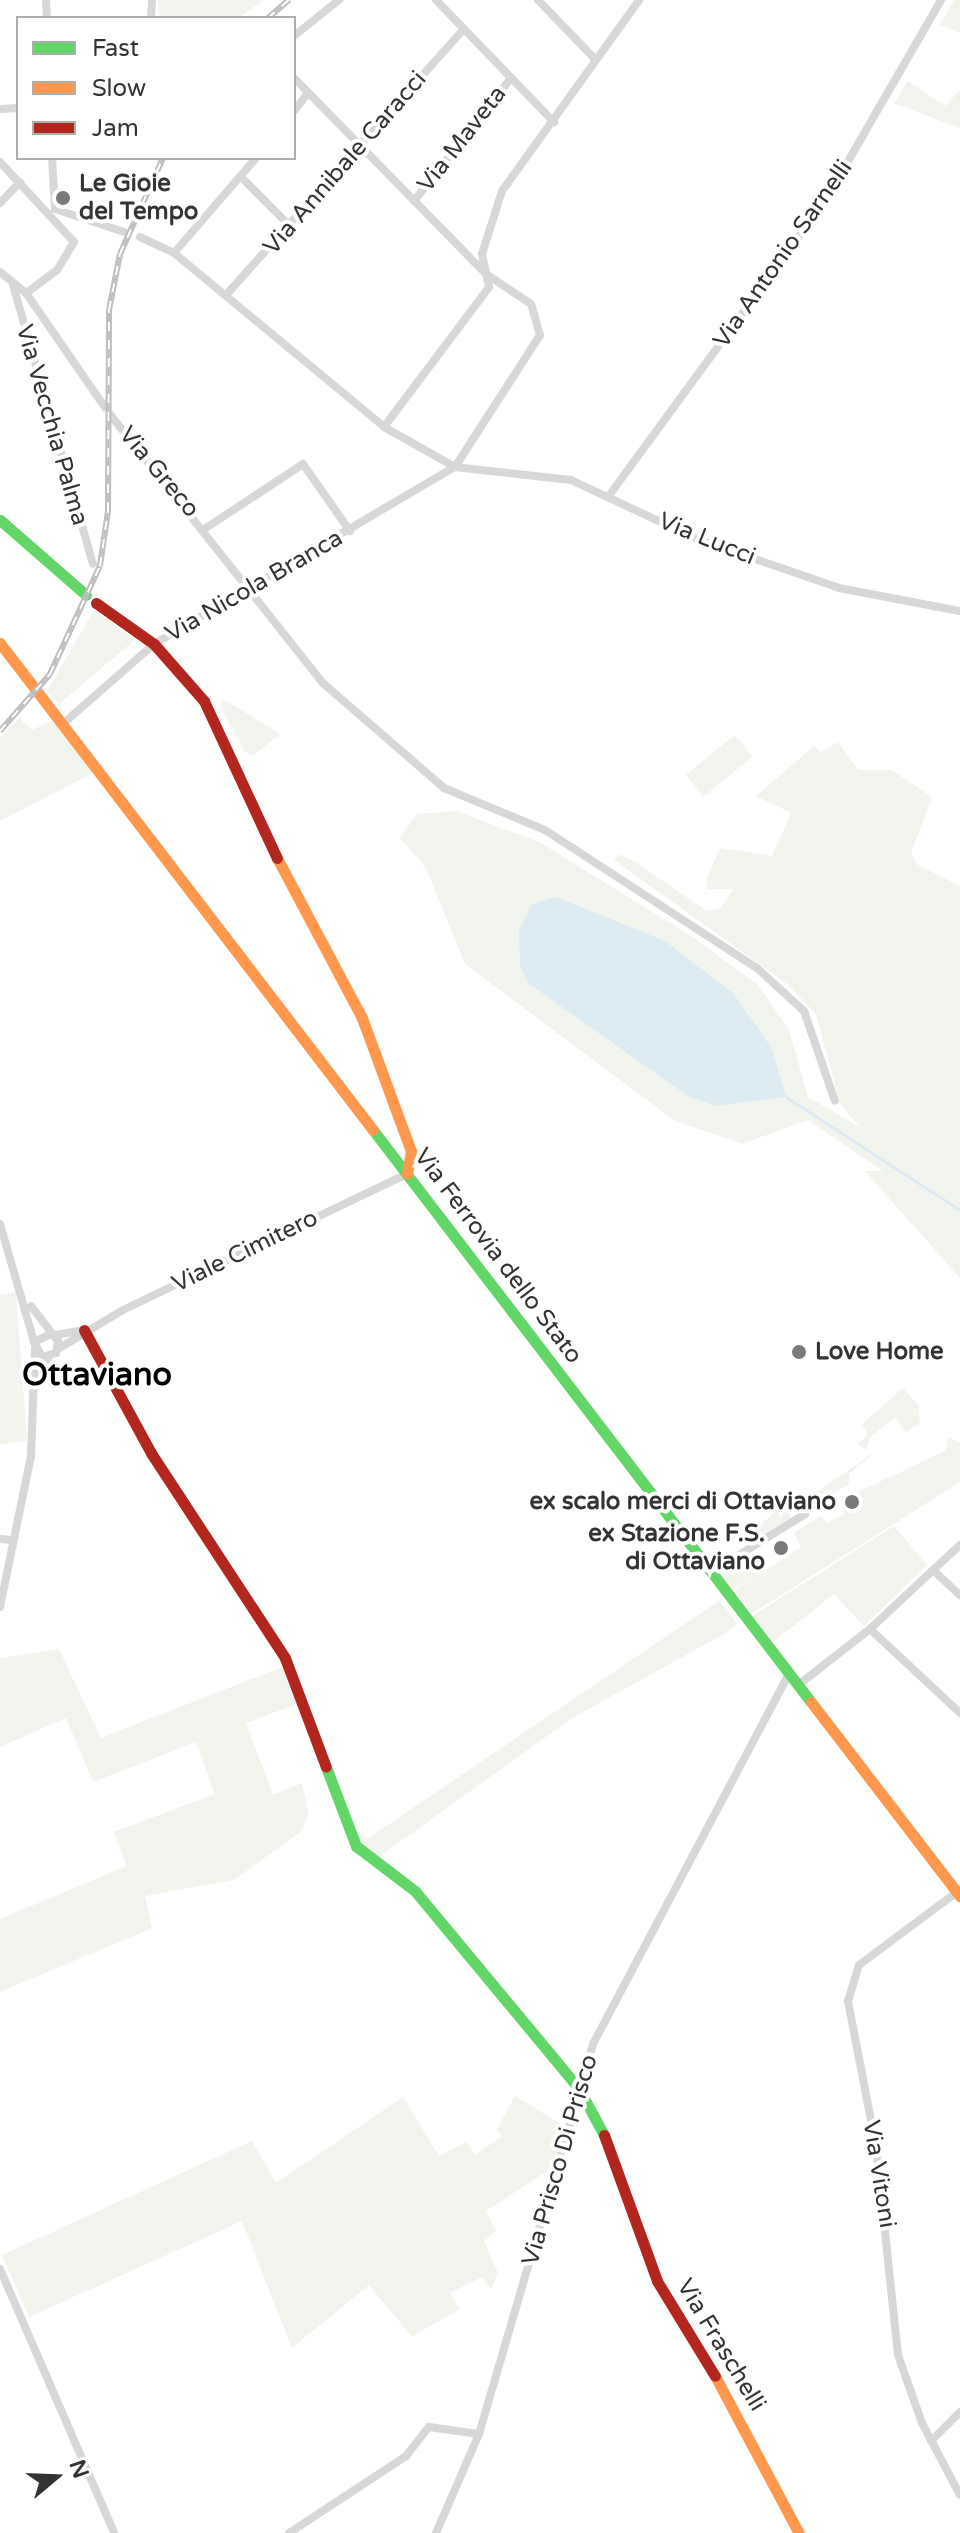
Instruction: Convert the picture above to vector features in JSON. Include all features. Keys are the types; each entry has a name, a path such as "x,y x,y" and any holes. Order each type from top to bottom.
{"main road":[{"path":"0,520 91,599 154,644 204,701 244,797 362,1018 411,1151 407,1174"},
{"name":"Via Ferrovia dello Stato","path":"0,643 65,722 709,1574 958,1889"},
{"name":"Via Fraschelli","path":"84,1330 151,1453 285,1658 356,1846 415,1891 578,2087 622,2168 657,2281 764,2456 799,2533"}],"street":[{"path":"296,34 339,0"},
{"name":"Via Maveta","path":"436,0 554,122"},
{"path":"538,0 595,59"},
{"path":"384,427 489,287 486,274 489,217 595,59 639,0"},
{"name":"Via Antonio Sarnelli","path":"608,497 828,196 941,0"},
{"name":"Via Annibale Caracci","path":"226,295 291,227 463,30"},
{"name":"Via Maveta","path":"414,201 511,78"},
{"name":"Via Maveta","path":"296,80 486,274 531,304 540,335 455,467"},
{"path":"296,108 308,93"},
{"path":"51,210 52,160"},
{"path":"174,253 254,160"},
{"path":"0,162 51,210 74,242 57,270 26,293 0,272"},
{"path":"241,177 291,227"},
{"path":"0,203 20,182"},
{"path":"51,210 124,232"},
{"path":"140,237 174,253 384,427 455,467"},
{"name":"Via Vecchia Palma","path":"13,285 93,564"},
{"name":"Via Greco","path":"26,293 102,403"},
{"name":"Via Greco","path":"112,417 206,528 324,684 444,788 545,830 757,968 804,1011 835,1101"},
{"name":"Via Greco","path":"206,528 303,464 350,531"},
{"name":"Via Lucci","path":"455,467 571,480 697,539 839,588 960,611"},
{"name":"Via Nicola Branca","path":"65,722 154,644 455,467"},
{"name":"Viale Cimitero","path":"49,1357 84,1330 407,1174"},
{"path":"0,1224 28,1302 34,1346 35,1391 0,1607"},
{"path":"28,1302 52,1334 58,1349"},
{"name":"Viale Cimitero","path":"34,1346 52,1334 84,1330"},
{"path":"34,1346 49,1357 35,1391"},
{"path":"709,1574 805,1514"},
{"path":"0,1539 13,1540"},
{"path":"0,1546 13,1540"},
{"path":"797,1686 870,1629 960,1545"},
{"path":"933,1570 960,1595"},
{"path":"870,1629 960,1713"},
{"name":"Via Prisco Di Prisco","path":"436,2533 479,2434 578,2087 627,1977 788,1675"},
{"name":"Via Vitoni","path":"958,1889 859,1965 848,2001 876,2146 898,2355 931,2441 960,2495"},
{"path":"0,2269 114,2533"},
{"path":"931,2441 960,2412"},
{"path":"289,2533 406,2456 429,2427 479,2434"}],"shaded area":[{"path":"158,0 264,0 241,16 159,16"},
{"path":"954,0 960,0 960,33 940,25"},
{"path":"908,81 945,106 960,90 960,128 894,103"},
{"path":"94,610 135,640 59,704 47,691"},
{"path":"225,700 280,734 253,756 244,751 220,705"},
{"path":"19,718 32,730 53,720 93,773 0,821 0,738"},
{"path":"735,735 753,757 704,796 686,775"},
{"path":"838,742 858,770 891,770 932,797 911,853 918,865 960,886 960,1278 865,1171 883,1171 808,1120 742,1144 674,1120 465,964 425,866 400,838 417,814 456,811 539,842 691,936 758,985 789,1030 808,1097 860,1127 840,1104 816,1014 787,984 614,860 618,854 632,860 707,911 721,908 733,889 708,889 705,883 720,848 772,856 791,813 756,796 814,746 821,752","holes":["529,984 785,1097 716,1106 688,1095"]},
{"path":"556,897 665,941 733,993 771,1047 786,1097 716,1106 688,1096 529,984 520,966 519,931 532,904"},
{"path":"16,1292 27,1441 0,1444 0,1295"},
{"path":"903,1388 919,1406 920,1422 906,1433 896,1417 870,1437 866,1450 858,1443 868,1435 862,1424"},
{"path":"948,1437 960,1442 960,1482 753,1613 735,1590 755,1576 732,1590 721,1576 758,1553 768,1569 801,1547 794,1533 820,1516 828,1523 844,1514 841,1500 945,1451"},
{"path":"879,1449 849,1474 849,1484 804,1511 801,1503"},
{"path":"784,1504 791,1518 750,1544 746,1537"},
{"path":"894,1526 927,1565 864,1626 834,1594 773,1642 752,1616"},
{"path":"720,1600 737,1624 724,1634 572,1718 376,1859 361,1844 355,1828 367,1839"},
{"path":"59,1649 101,1738 285,1666 297,1704 246,1723 273,1795 302,1783 309,1815 300,1832 234,1880 145,1896 152,1928 0,1992 0,1919 127,1866 114,1832 215,1794 196,1742 93,1782 66,1718 0,1747 0,1658"},
{"path":"515,2096 564,2126 552,2168 486,2211 496,2231 484,2241 498,2273 491,2289 482,2277 450,2293 459,2309 412,2337 369,2285 292,2348 242,2221 29,2317 2,2255 252,2141 276,2183 403,2097 439,2156 466,2142 475,2155 502,2136 497,2129"}],"waterway":[{"path":"786,1097 960,1210"}],"tunnel":[{"path":"102,403 112,417"}],"railway":[{"path":"270,16 289,0"},
{"path":"0,731 50,674 100,566 108,511 109,310 120,254 162,160"}],"traffic: fast":[{"path":"0,520 86,595"},
{"path":"373,1130 811,1702"},
{"path":"326,1767 356,1846 415,1891 578,2087 604,2135"}],"traffic: slow":[{"path":"0,643 373,1130"},
{"path":"277,858 362,1018 411,1151 407,1174"},
{"path":"811,1702 960,1896"},
{"path":"715,2376 799,2533"}],"traffic: jam":[{"path":"96,603 154,644 204,701 277,858"},
{"path":"84,1330 151,1453 285,1658 326,1767"},
{"path":"604,2135 657,2281 715,2376"}],"place":[{"name":"Le Gioie del Tempo","path":"63,198"},
{"name":"Love Home","path":"799,1352"},
{"name":"ex scalo merci di Ottaviano","path":"852,1502"},
{"name":"ex Stazione F.S. di Ottaviano","path":"781,1548"}],"district":[{"name":"Ottaviano","path":"97,1375"}]}
